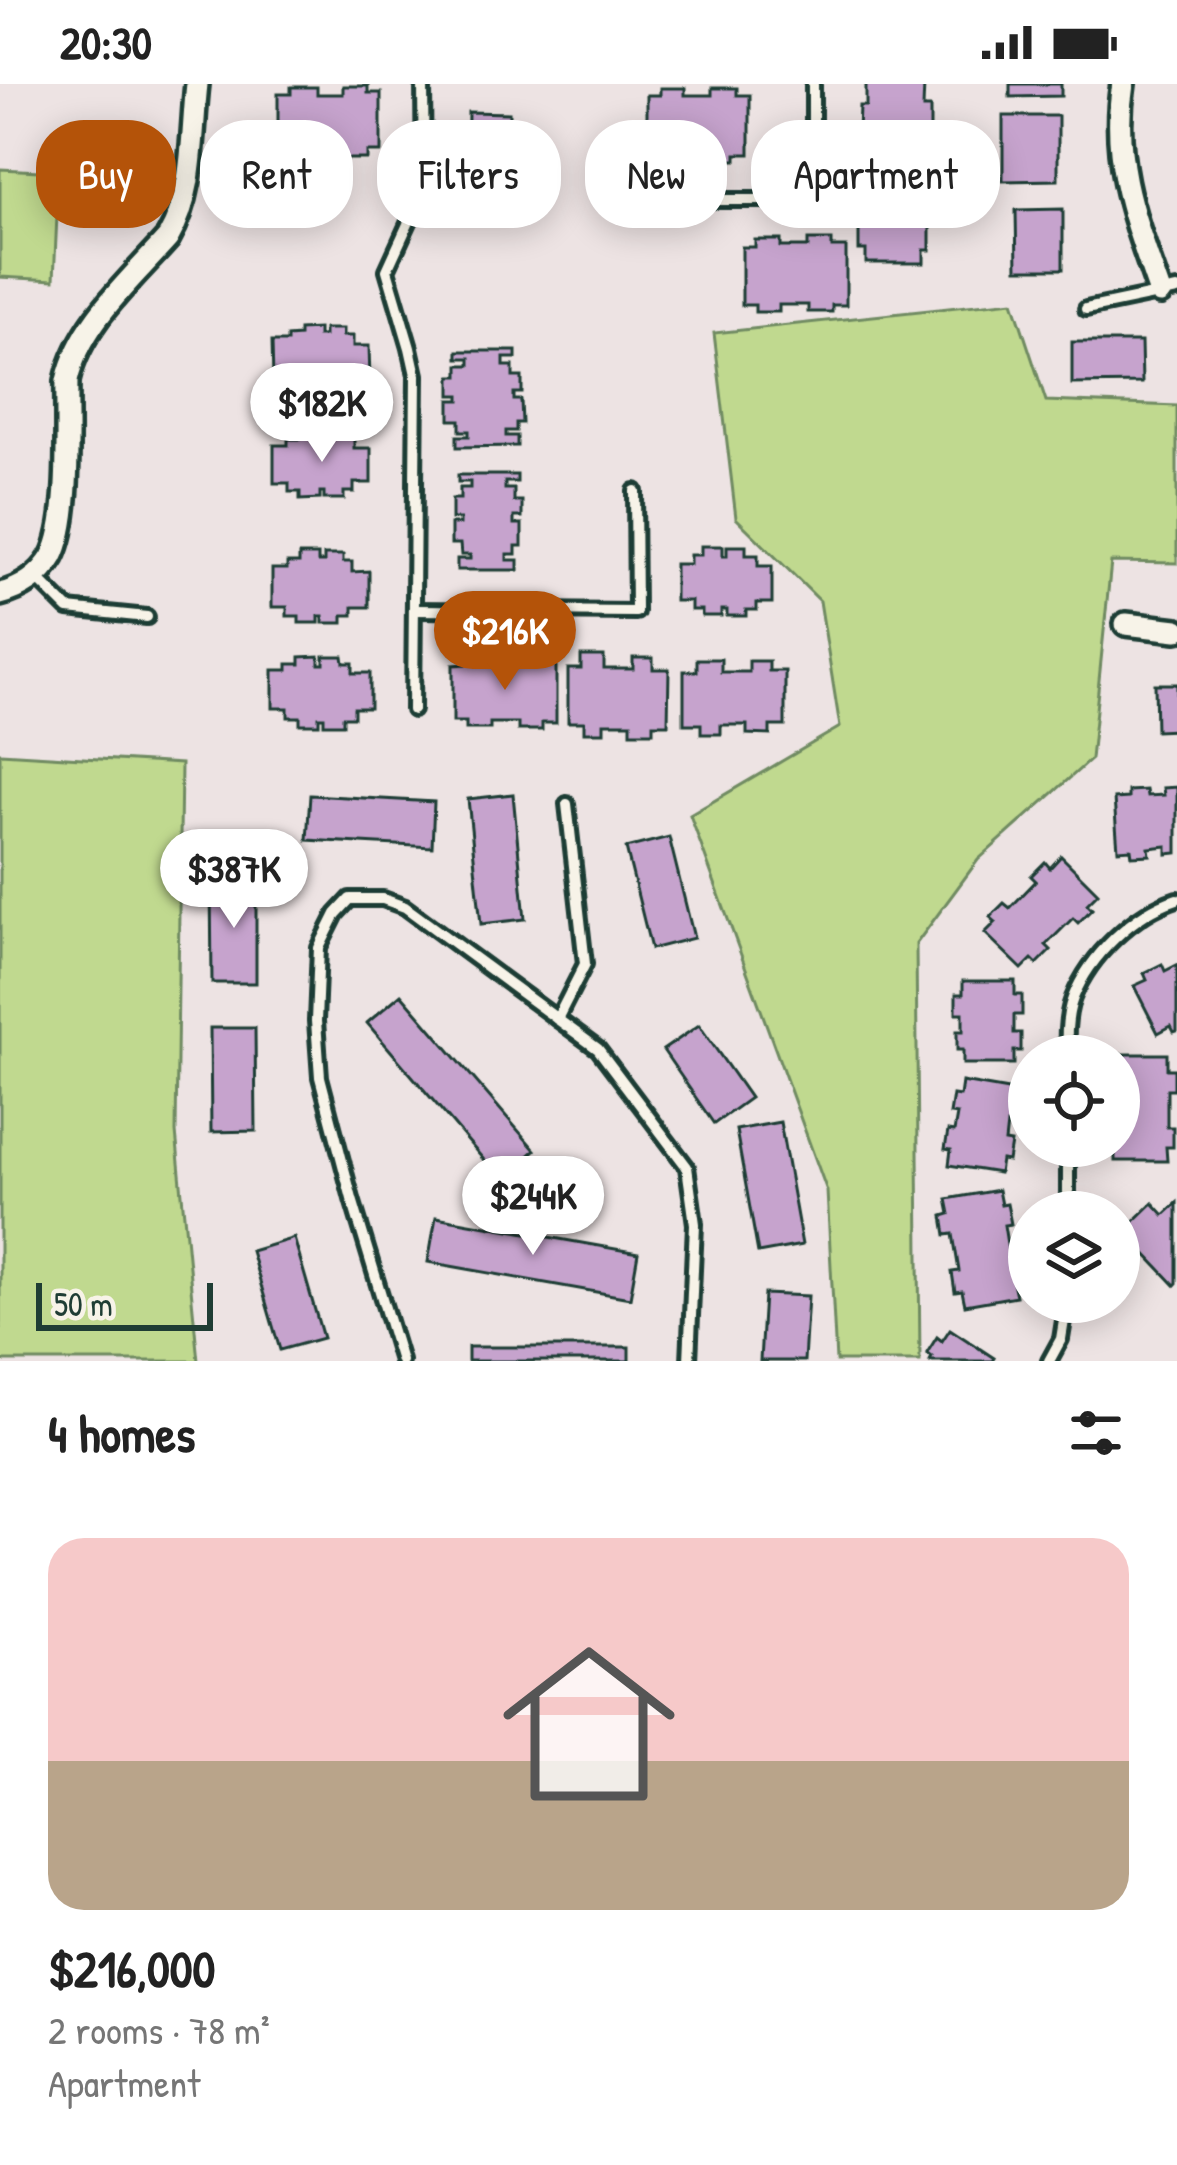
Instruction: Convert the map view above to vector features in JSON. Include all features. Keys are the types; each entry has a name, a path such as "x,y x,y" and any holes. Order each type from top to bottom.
{"street":[{"path":"0,594 25,585 53,556 64,501 71,362 82,338 177,223 188,185 197,84"},
{"path":"1123,84 1118,108 1120,161 1130,207 1168,291"},
{"path":"1126,624 1177,630"}],"lane":[{"path":"413,710 416,375 387,270 424,189 423,84"},
{"path":"727,200 813,200 813,84"},
{"path":"1086,309 1168,291"},
{"path":"414,610 636,612 635,491"},
{"path":"35,576 68,609 147,617"},
{"path":"557,1019 585,964 567,804"},
{"path":"401,1361 320,1077 319,948 336,914 350,899 383,899 405,907 598,1049 687,1167 695,1224 689,1361"},
{"path":"1068,1035 1074,997 1106,948 1156,906 1177,899"},
{"path":"1048,1361 1063,1323"}],"green space":[{"path":"0,169 36,171 36,228 56,228 54,280 0,277"},
{"path":"1013,301 1046,401 1177,406 1177,563 1111,562 1091,759 978,860 916,944 920,1361 836,1361 827,1191 690,815 840,727 820,601 736,518 714,333"},
{"path":"0,753 181,764 176,1132 198,1361 0,1361"}],"building":[{"path":"866,84 924,84 923,108 930,108 930,120 858,120 859,106 866,106"},
{"path":"1010,84 1061,84 1061,96 1010,97"},
{"path":"343,86 368,86 368,93 381,93 377,152 367,152 367,159 353,159 353,120 278,120 278,94 291,94 291,87 343,94"},
{"path":"660,88 685,88 685,95 712,95 712,88 737,88 737,95 750,95 750,154 727,160 727,120 647,120 647,95 660,95"},
{"path":"468,112 509,113 509,120 468,120"},
{"path":"1003,116 1058,116 1058,180 1003,181"},
{"path":"1063,209 1063,269 1017,269 1016,210"},
{"path":"859,228 930,228 930,250 924,250 924,263 866,263 866,250 859,250"},
{"path":"755,240 808,247 808,240 832,240 832,247 846,247 846,305 832,305 832,312 808,312 808,305 779,305 779,312 755,312 755,305 742,305 742,247 755,247"},
{"path":"318,329 318,336 324,336 324,329 343,329 343,336 353,336 353,346 369,346 370,381 353,381 353,389 343,389 343,397 323,397 319,390 319,397 299,397 299,390 288,390 288,380 273,380 272,342 287,342 287,337 299,336 299,330"},
{"path":"1072,342 1141,342 1142,383 1072,384"},
{"path":"458,351 516,351 516,358 504,358 504,366 513,366 513,377 522,377 522,393 514,393 514,400 521,400 522,423 516,423 516,431 506,431 506,436 517,436 517,446 457,447 457,436 469,436 469,431 460,431 460,420 450,420 450,400 460,400 460,395 451,395 451,376 459,376 459,365 470,365 470,358 458,358"},
{"path":"325,431 344,431 344,438 354,438 354,448 371,448 371,483 354,483 354,492 344,492 344,499 324,499 320,492 320,499 300,500 300,492 289,492 289,483 274,483 274,445 300,439 300,432 319,432 319,438 325,438"},
{"path":"458,475 517,475 517,482 505,482 505,489 514,489 514,501 522,501 522,517 514,517 514,524 522,524 522,546 516,546 516,554 507,554 507,560 518,560 518,570 457,570 457,559 470,559 470,555 461,555 460,544 451,544 451,524 460,524 460,519 452,519 452,499 460,499 460,488 470,488 470,482 458,482"},
{"path":"701,546 723,546 723,556 727,556 727,546 746,546 746,555 758,555 758,566 772,566 772,603 757,603 757,610 746,610 746,616 727,616 727,610 721,610 721,616 702,616 702,610 691,610 691,601 675,601 675,564 690,564 690,555 701,555"},
{"path":"299,555 318,555 318,562 324,562 324,555 343,555 343,562 352,562 352,572 369,571 369,607 353,607 353,615 343,615 343,623 323,623 319,616 319,623 299,623 299,616 287,616 287,607 272,607 272,569 299,563"},
{"path":"319,656 319,664 324,664 324,656 343,656 344,663 353,663 353,673 370,673 370,708 354,708 354,717 343,717 343,724 324,724 324,717 319,717 319,724 300,724 300,717 288,717 288,708 273,708 273,670 288,670 288,664 300,664 300,657"},
{"path":"581,656 604,656 604,669 633,669 633,658 653,658 653,669 669,669 668,724 653,724 653,732 631,732 631,723 604,723 604,732 584,732 584,722 568,722 568,669 581,669"},
{"path":"466,657 491,657 491,665 518,665 518,657 543,657 543,664 556,664 556,723 542,723 542,730 518,730 518,723 466,729 466,722 453,722 453,665 466,664"},
{"path":"697,659 721,659 721,672 749,672 749,661 769,661 769,671 785,671 785,726 770,726 770,735 747,734 747,725 721,725 721,734 701,734 701,724 684,724 684,671 697,671"},
{"path":"1155,684 1177,684 1177,730 1156,731"},
{"path":"1177,787 1177,853 1167,854 1167,846 1149,848 1150,855 1132,856 1131,849 1118,850 1114,799 1128,798 1128,791 1164,795 1163,788"},
{"path":"513,794 525,919 481,924 468,799"},
{"path":"310,795 434,802 432,847 307,840"},
{"path":"669,837 694,938 651,949 626,848"},
{"path":"1061,856 1098,893 1087,904 1092,909 1078,923 1073,918 1046,945 1051,950 1037,964 1032,959 1022,969 985,933 996,922 990,917 1004,903 1010,908 1036,881 1031,876 1045,862 1050,868"},
{"path":"211,879 256,879 256,983 212,983"},
{"path":"1162,964 1165,971 1177,965 1177,1031 1171,1026 1158,1033 1134,986 1147,980 1144,973"},
{"path":"963,981 1015,981 1015,995 1022,995 1022,1015 1014,1015 1014,1033 1021,1035 1008,1035 1008,1064 963,1064 957,1031 963,1031 963,1013 956,1013 956,994 963,994"},
{"path":"401,994 535,1150 501,1180 367,1023"},
{"path":"699,1025 750,1098 714,1124 663,1050"},
{"path":"210,1028 255,1028 256,1131 211,1132"},
{"path":"1140,1054 1167,1054 1167,1069 1174,1069 1174,1089 1167,1089 1167,1127 1173,1127 1173,1147 1166,1147 1167,1161 1140,1161"},
{"path":"962,1082 1008,1090 1008,1161 1001,1160 999,1173 949,1165 951,1150 945,1149 957,1115 950,1114 953,1095 960,1096"},
{"path":"780,1122 802,1245 758,1253 736,1130"},
{"path":"998,1190 1001,1205 1007,1204 1008,1297 965,1305 962,1291 955,1292 952,1272 959,1271 953,1234 946,1235 947,1199"},
{"path":"1153,1203 1164,1215 1177,1203 1175,1285 1140,1248 1140,1216"},
{"path":"436,1217 638,1253 630,1298 428,1262"},
{"path":"294,1238 323,1338 280,1350 251,1251"},
{"path":"764,1294 808,1296 804,1361 760,1361"},
{"path":"950,1329 992,1361 930,1361 927,1353 937,1337 942,1341"},
{"path":"468,1347 629,1347 629,1361 468,1361"}]}
